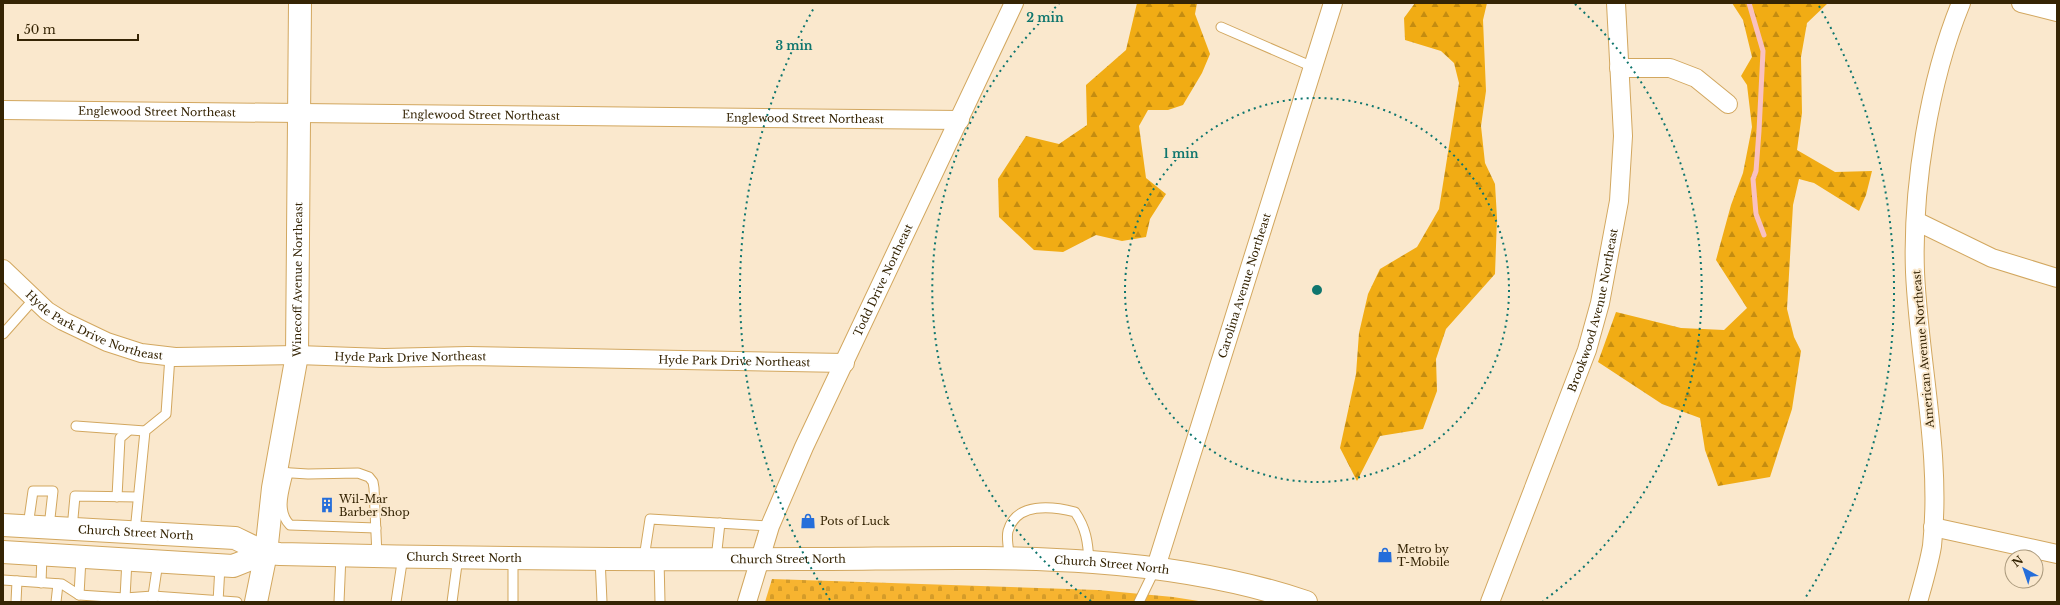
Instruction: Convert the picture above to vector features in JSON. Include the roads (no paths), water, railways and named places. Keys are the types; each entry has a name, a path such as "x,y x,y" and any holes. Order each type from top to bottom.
{"main road":[{"name":"Winecoff Avenue Northeast","path":"256,602 282,472 297,355 300,3"},
{"name":"Church Street North","path":"3,525 235,538 266,553"},
{"name":"Church Street North","path":"3,552 220,566 233,566 266,553 458,557 1010,559 1089,562 1156,567 1234,582 1306,602"}],"street":[{"name":"Todd Drive Northeast","path":"747,602 770,526 804,447 960,120 1014,3"},
{"name":"Carolina Avenue Northeast","path":"1156,567 1333,3"},
{"name":"Brookwood Avenue Northeast","path":"1490,602 1587,350 1600,303 1619,201 1623,136 1616,3"},
{"name":"American Avenue Northeast","path":"1918,602 1931,548 1933,526 1932,459 1919,332 1916,278 1916,221 1924,149 1936,83 1952,25 1961,3"},
{"path":"2021,3 2057,12"},
{"path":"1620,68 1670,68 1696,78 1728,104"},
{"name":"Englewood Street Northeast","path":"3,110 960,120"},
{"path":"1916,221 1992,258 2057,278"},
{"name":"Hyde Park Drive Northeast","path":"3,268 34,299 63,321 107,342 141,353 170,356 297,355 384,358 468,356 845,363"},
{"path":"1933,526 2057,554"}],"lane":[{"path":"1221,27 1313,67"},
{"path":"3,334 34,299"},
{"path":"76,426 144,431 166,414 170,356"},
{"path":"117,497 120,438 128,431"},
{"path":"135,532 144,431"},
{"path":"282,472 358,473 369,478 373,482 377,556"},
{"path":"28,526 32,491 53,491 49,527"},
{"path":"72,529 75,496 138,497"},
{"path":"277,498 282,514 290,525 376,528"},
{"path":"1010,559 1007,533 1013,518 1021,512 1032,509 1058,508 1075,512 1083,524 1087,539 1089,562"},
{"path":"660,602 651,558 650,519 770,526"},
{"path":"716,559 720,523"},
{"path":"41,583 42,555"},
{"path":"340,602 341,555"},
{"path":"396,602 403,556"},
{"path":"452,602 458,557"},
{"path":"513,557 513,602"},
{"path":"79,595 81,558"},
{"path":"593,602 602,598 600,558"},
{"path":"125,598 127,560"},
{"path":"153,599 158,562"},
{"path":"218,601 220,566"},
{"path":"1139,602 1156,567"},
{"path":"3,580 62,584 79,595 236,602"},
{"path":"16,602 17,581"},
{"path":"56,602 58,584"}],"waterway":[{"path":"1749,3 1763,51 1756,171 1753,179 1756,214 1764,235"}],"place":[{"name":"Wil-Mar Barber Shop","path":"327,505"},
{"name":"Pots of Luck","path":"808,521"},
{"name":"Metro by T-Mobile","path":"1385,555"}]}
